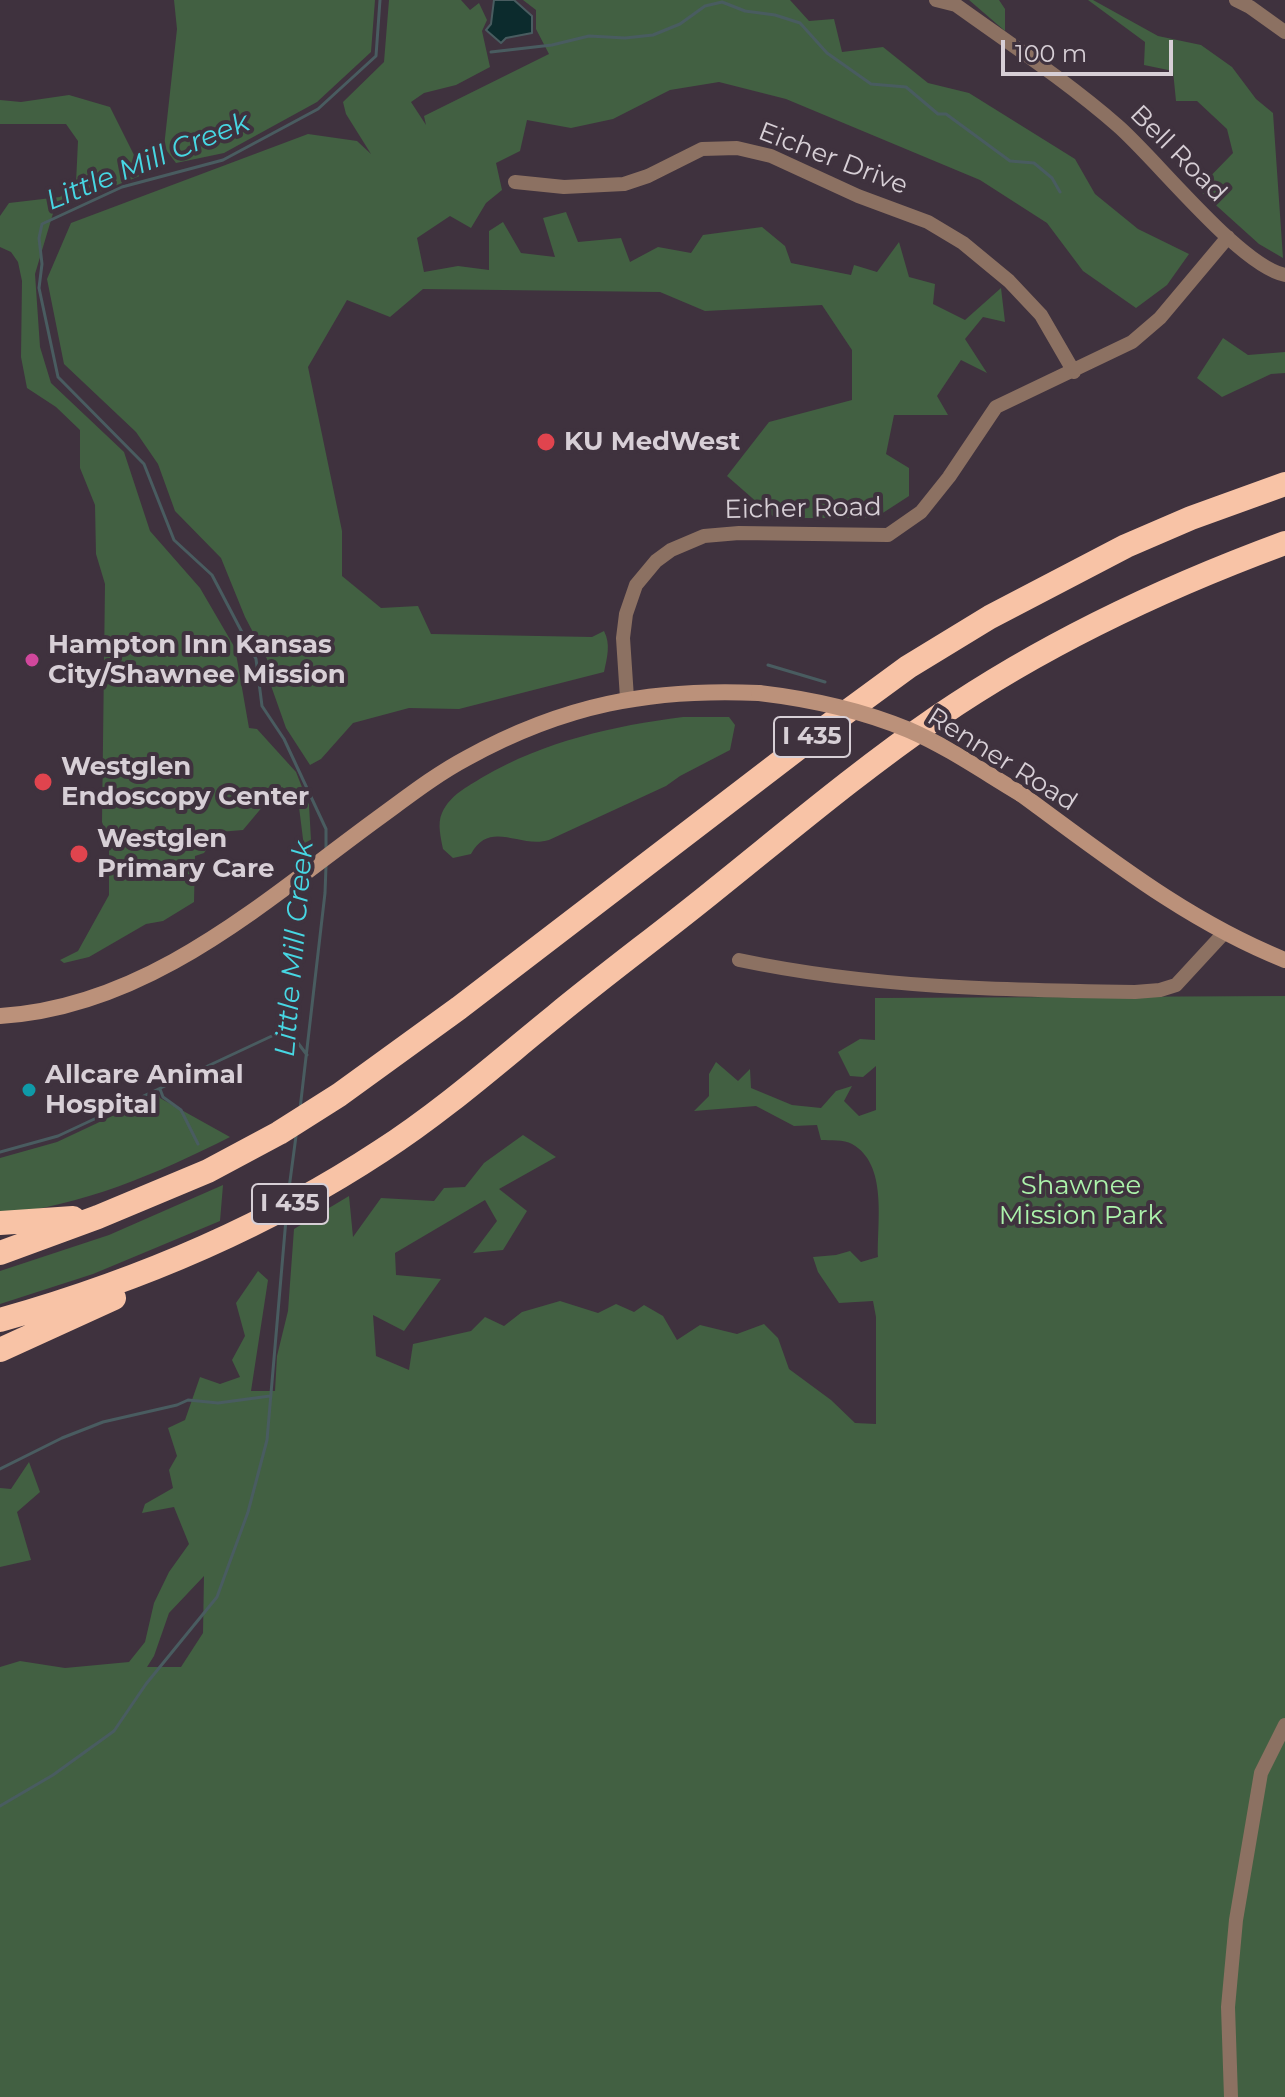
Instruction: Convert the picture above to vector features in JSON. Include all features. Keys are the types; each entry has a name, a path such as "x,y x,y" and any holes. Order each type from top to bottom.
{"highway":[{"name":"I 435","path":"0,1253 98,1217 208,1171 279,1133 384,1063 908,667 990,617 1112,553 1191,518 1285,484"},
{"name":"I 435","path":"0,1320 162,1267 196,1252 248,1227 382,1151 448,1104 815,808 939,716 1034,657 1132,605 1285,543"},
{"path":"0,1223 98,1217"},
{"path":"0,1350 134,1290 162,1267"}],"main road":[{"name":"Renner Road","path":"0,1016 72,1004 139,980 173,963 268,899 392,808 465,759 504,739 544,722 627,698 717,691 759,693 830,704 908,730 950,750 1021,794 1152,890 1224,933 1285,960"}],"street":[{"name":"Bell Road","path":"936,0 956,5 1117,126 1242,250 1278,274 1285,275"},
{"path":"1236,0 1285,32"},
{"name":"Eicher Drive","path":"515,182 564,187 624,184 648,176 702,149 737,148 771,156 844,191 928,222 963,243 1009,281 1041,315 1074,372"},
{"name":"Eicher Road","path":"627,698 623,638 626,614 636,585 656,561 671,550 704,536 739,533 888,535 921,512 949,477 996,407 1132,342 1160,318 1228,237"},
{"path":"739,960 840,978 929,987 1160,990 1176,985 1224,933"},
{"path":"1231,2097 1228,2007 1236,1920 1261,1773 1285,1725"}],"green space":[{"path":"174,0 375,0 371,52 317,102 224,153 176,163 164,147 177,29"},
{"path":"389,0 461,0 470,10 479,3 487,20 482,31 490,67 456,85 424,93 411,102 426,125 424,116 549,54 536,29 536,10 523,0 790,0 809,21 834,19 842,52 883,47 928,83 969,93 1075,159 1095,194 1138,229 1189,254 1167,285 1136,308 1083,271 1047,223 980,180 786,99 719,82 670,90 613,119 571,128 527,120 520,151 496,163 502,190 486,203 471,228 450,216 417,238 424,272 458,266 489,270 489,231 503,222 521,253 555,257 543,218 566,212 578,242 621,238 630,262 658,247 691,253 703,235 762,227 785,246 791,263 851,275 854,265 877,272 899,242 909,277 935,284 933,304 965,320 1001,288 1005,322 983,317 965,339 987,373 961,360 937,396 948,415 894,415 886,454 909,468 909,496 875,518 775,518 727,476 769,422 852,400 852,350 822,305 705,311 660,292 423,289 390,317 347,300 308,367 342,531 342,576 381,608 418,606 431,634 592,637 604,631 608,651 604,672 459,709 409,708 353,723 321,759 310,765 286,728 269,680 267,659 245,617 221,558 175,511 158,464 136,432 64,364 47,279 71,223 308,134 357,141 371,154 346,114 343,102 384,62"},
{"path":"969,0 999,0 1005,9 1005,31"},
{"path":"1088,0 1158,36 1201,45 1232,67 1256,99 1273,113 1283,258 1259,244 1198,189 1233,153 1227,129 1197,101 1176,101 1173,71 1144,65 1145,42"},
{"path":"69,95 110,107 135,157 149,148 165,166 54,210 35,274 40,347 51,383 124,452 150,531 200,588 235,648 249,728 257,729 296,772 309,805 311,840 304,847 298,799 279,798 279,787 243,830 219,832 204,853 195,856 194,902 163,921 146,924 89,957 64,963 60,960 78,951 109,895 109,842 102,822 105,584 96,554 95,505 80,468 80,430 56,407 27,388 21,357 22,281 18,262 11,252 0,247 0,216 9,203 60,197 76,183 78,141 66,124 0,124 0,100 21,102"},
{"path":"1223,338 1248,355 1285,352 1285,373 1271,374 1222,397 1197,378"},
{"path":"683,717 729,717 735,725 730,750 666,786 549,840 487,838 471,854 453,858 443,849 440,821 445,807 460,792 483,777 531,754 580,737"},
{"name":"Shawnee Mission Park","path":"1285,996 1285,2097 0,2097 0,1667 20,1661 65,1668 129,1662 145,1642 154,1603 169,1572 189,1544 174,1507 142,1513 145,1504 173,1488 169,1470 177,1456 168,1428 185,1420 200,1377 220,1384 240,1377 232,1360 245,1336 236,1303 258,1271 268,1280 251,1391 275,1391 277,1356 288,1311 294,1229 349,1196 353,1237 381,1198 434,1201 444,1188 465,1187 484,1163 523,1135 556,1157 499,1189 527,1211 503,1250 473,1253 497,1221 485,1200 395,1253 396,1275 441,1279 404,1331 373,1315 376,1356 409,1370 413,1344 471,1331 485,1317 504,1326 522,1312 560,1301 598,1313 616,1304 634,1312 644,1305 663,1316 677,1340 700,1325 737,1334 764,1324 778,1338 789,1369 831,1400 855,1423 876,1424 876,1317 873,1301 839,1303 818,1272 813,1257 850,1251 861,1262 878,1257 878,1195 871,1165 852,1144 821,1140 817,1125 794,1126 756,1106 694,1111 709,1096 709,1074 716,1062 738,1081 750,1069 751,1088 792,1105 821,1108 836,1091 852,1086 844,1101 859,1116 876,1110 876,1066 863,1077 850,1076 838,1052 860,1039 875,1040 875,998","holes":["204,1576 203,1633 181,1667 147,1667 169,1613"]},
{"path":"159,1094 160,1098 230,1137 175,1163 89,1196 0,1214 0,1158 57,1142"},
{"path":"223,1185 220,1221 93,1274 0,1304 0,1271 109,1235"},
{"path":"29,1462 40,1492 17,1512 31,1560 0,1567 0,1488 11,1489"}],"shaded area":[{"path":"494,0 514,0 532,16 532,33 506,38 501,43 486,30 491,24"}],"waterway":[{"name":"Little Mill Creek","path":"326,850 326,829 284,739 262,706 256,659 212,575 174,540 144,464 58,377 39,288 42,264 39,238 42,224 122,187 223,160 318,109 376,56 380,0"},
{"path":"491,52 552,45 589,36 625,38 653,35 680,24 705,6 722,2 745,11 775,15 800,23 827,53 871,84 906,87 938,114 946,114 1010,161 1034,163 1052,178 1060,192"},
{"path":"768,665 825,682"},
{"name":"Little Mill Creek","path":"300,1109 326,866"},
{"path":"0,1152 58,1136 274,1035 295,1039 307,1055"},
{"path":"160,1089 163,1097 181,1110 198,1144"},
{"name":"Little Mill Creek","path":"288,1196 296,1136"},
{"name":"Little Mill Creek","path":"0,1806 53,1775 114,1731 146,1684 217,1597 248,1512 267,1440 286,1219"},
{"path":"0,1469 62,1438 103,1422 188,1400 218,1403 270,1396"}],"place":[{"name":"KU MedWest","path":"546,442"},
{"name":"Hampton Inn Kansas City/Shawnee Mission","path":"32,660"},
{"name":"Westglen Endoscopy Center","path":"43,782"},
{"name":"Westglen Primary Care","path":"79,854"},
{"name":"Allcare Animal Hospital","path":"29,1090"}]}
